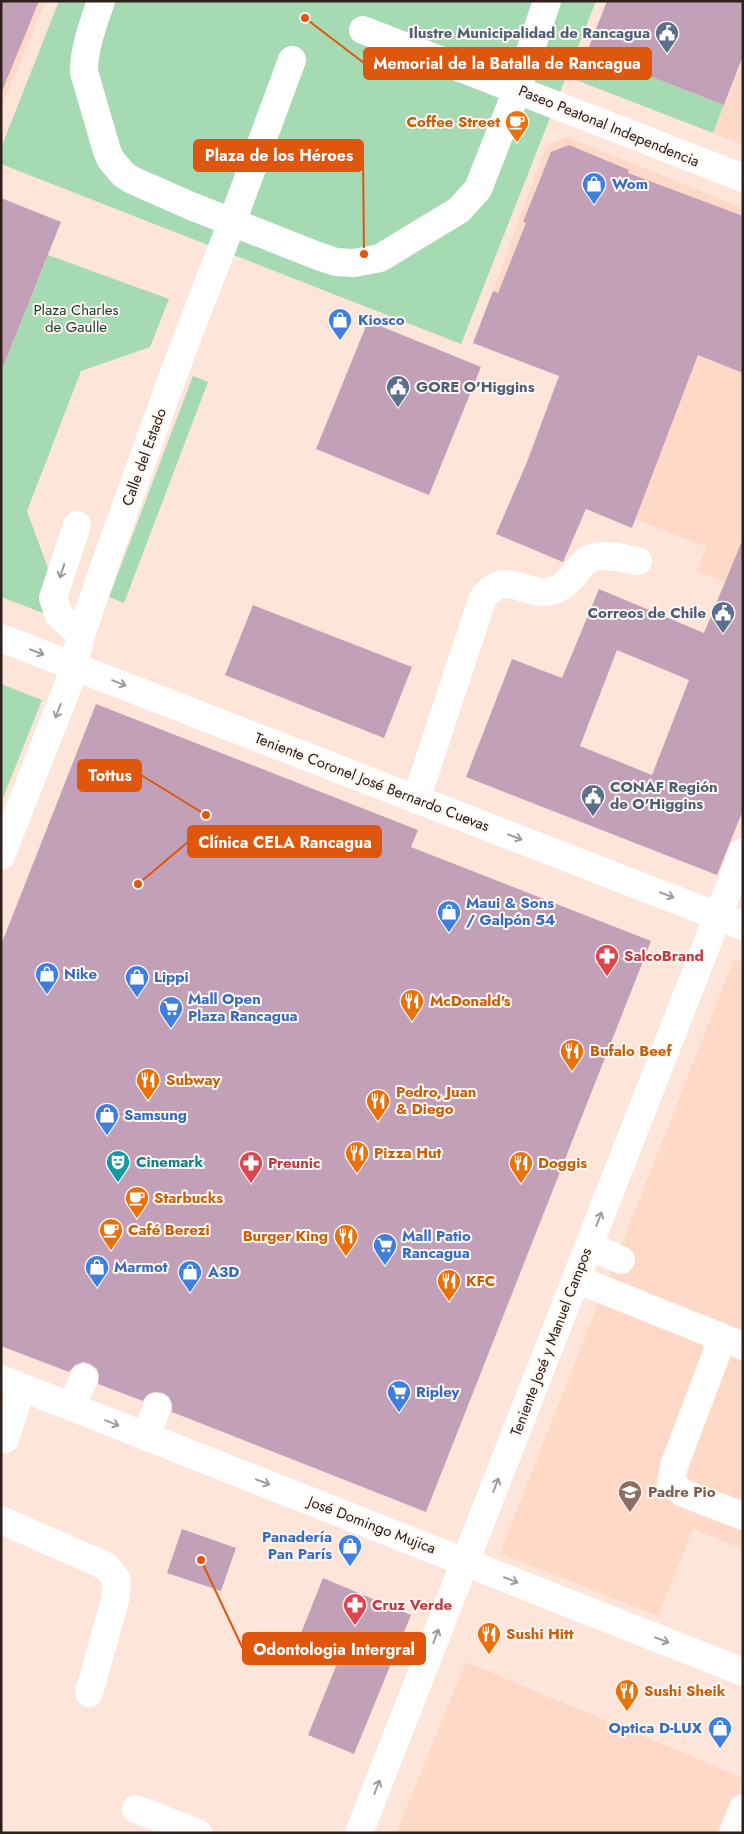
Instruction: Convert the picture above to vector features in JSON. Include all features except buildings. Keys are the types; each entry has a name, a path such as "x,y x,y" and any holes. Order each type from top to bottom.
{"street":[{"path":"101,1 88,40 84,59 84,72 111,160 124,175 232,222 336,262 354,263 380,258 448,218 469,201 484,177 517,90 547,1"},
{"name":"Paseo Peatonal Independencia","path":"363,30 743,178"},
{"name":"Calle del Estado","path":"1,856 69,683 81,635 140,466 292,60"},
{"path":"77,525 54,598 59,614 81,635"},
{"path":"416,800 482,600 489,589 500,584 545,592 555,590 564,585 588,559 603,556 638,561"},
{"name":"Teniente Coronel José Bernardo Cuevas","path":"1,638 416,800 731,920"},
{"name":"Teniente José y Manuel Campos","path":"359,1833 589,1246 731,920 743,852"},
{"path":"589,1246 621,1260"},
{"path":"576,1279 732,1343 674,1466 671,1484 683,1493 743,1516"},
{"path":"71,1407 84,1378"},
{"path":"5,1439 12,1383"},
{"name":"José Domingo Mujica","path":"12,1383 743,1672"},
{"path":"146,1436 158,1407"},
{"path":"1,1520 106,1566 116,1580 115,1600 89,1693"},
{"path":"733,1833 743,1808"},
{"path":"136,1809 198,1833"}],"shaded area":[{"path":"1,1 46,1 1,108"},
{"path":"743,61 743,145 713,133"},
{"path":"567,137 743,208 743,589 697,571 707,547 635,519 693,369 493,291 546,146"},
{"path":"734,959 743,962 743,1549 693,1529 658,1616 500,1553"},
{"path":"466,1662 743,1778 743,1786 723,1833 396,1833"}],"green space":[{"path":"59,1 596,1 461,344 1,164 1,148"},
{"path":"587,52 724,105 713,133 576,80"},
{"name":"Plaza Charles de Gaulle","path":"48,255 169,299 150,347 81,371 27,511 53,582 43,613 1,597 1,372 22,320 1,312 1,289 30,300"},
{"path":"193,376 208,382 124,603 109,597"},
{"path":"1,684 42,700 3,798 1,797"}],"place":[{"name":"Memorial de la Batalla de Rancagua","path":"305,18"},
{"name":"Ilustre Municipalidad de Rancagua","path":"667,54"},
{"name":"Coffee Street","path":"517,143"},
{"name":"Wom","path":"594,205"},
{"name":"Plaza de los Héroes","path":"364,254"},
{"name":"Kiosco","path":"340,341"},
{"name":"GORE O'Higgins","path":"398,408"},
{"name":"Correos de Chile","path":"723,634"},
{"name":"Tottus","path":"206,815"},
{"name":"CONAF Región de O'Higgins","path":"593,817"},
{"name":"Clínica CELA Rancagua","path":"138,884"},
{"name":"Maui & Sons / Galpón 54","path":"449,933"},
{"name":"SalcoBrand","path":"607,977"},
{"name":"Nike","path":"47,995"},
{"name":"Lippi","path":"137,998"},
{"name":"McDonald's","path":"412,1022"},
{"name":"Mall Open Plaza Rancagua","path":"171,1029"},
{"name":"Bufalo Beef","path":"572,1072"},
{"name":"Subway","path":"148,1101"},
{"name":"Pedro, Juan & Diego","path":"378,1122"},
{"name":"Samsung","path":"107,1136"},
{"name":"Pizza Hut","path":"357,1174"},
{"name":"Cinemark","path":"118,1183"},
{"name":"Preunic","path":"251,1184"},
{"name":"Doggis","path":"521,1184"},
{"name":"Starbucks","path":"137,1219"},
{"name":"Café Berezi","path":"111,1251"},
{"name":"Burger King","path":"346,1257"},
{"name":"Mall Patio Rancagua","path":"385,1266"},
{"name":"Marmot","path":"97,1288"},
{"name":"A3D","path":"190,1293"},
{"name":"KFC","path":"449,1302"},
{"name":"Ripley","path":"399,1413"},
{"name":"Padre Pio","path":"630,1513"},
{"name":"Odontologia Intergral","path":"201,1560"},
{"name":"Panadería Pan París","path":"350,1567"},
{"name":"Cruz Verde","path":"355,1626"},
{"name":"Sushi Hitt","path":"489,1655"},
{"name":"Sushi Sheik","path":"627,1712"},
{"name":"Optica D-LUX","path":"720,1749"}]}
